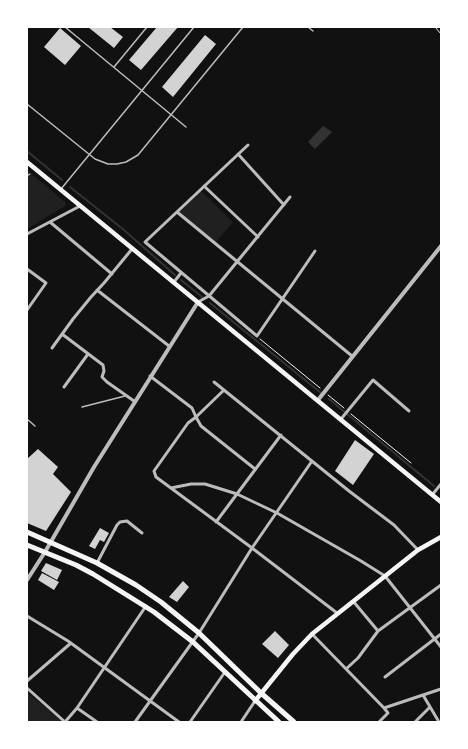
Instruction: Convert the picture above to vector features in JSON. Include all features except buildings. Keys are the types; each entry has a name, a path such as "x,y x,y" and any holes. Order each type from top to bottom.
{"highway":[{"path":"27,532 97,563 148,593 173,611 199,633 261,693 294,722"},
{"path":"27,545 93,574 171,623 278,722"}],"main road":[{"path":"27,162 441,502"},
{"path":"255,701 293,654 312,634 418,550 441,537"}],"street":[{"path":"248,145 145,242 257,336 315,251"},
{"path":"238,154 284,206"},
{"path":"204,186 258,237"},
{"path":"27,580 134,401 198,302 209,296 290,197"},
{"path":"27,234 80,206"},
{"path":"177,212 352,356"},
{"path":"50,222 112,274"},
{"path":"318,400 441,246"},
{"path":"52,348 97,290 132,249"},
{"path":"27,269 46,283 27,310"},
{"path":"174,282 181,273"},
{"path":"97,290 169,346"},
{"path":"62,334 103,365 103,379 134,401"},
{"path":"64,387 88,354"},
{"path":"150,376 192,408 200,426 255,469"},
{"path":"341,419 373,380 409,411"},
{"path":"214,382 394,525 418,550"},
{"path":"224,390 188,423 154,471 156,477 337,613"},
{"path":"216,522 281,435"},
{"path":"135,722 193,642 252,548 312,461"},
{"path":"171,488 191,484 206,484 237,494 277,513 361,561 385,576 441,647"},
{"path":"432,495 441,484"},
{"path":"97,563 120,522 127,521 142,533"},
{"path":"346,669 358,658 378,630 441,585"},
{"path":"353,601 378,630"},
{"path":"27,688 65,722 146,606"},
{"path":"27,616 71,643 103,668 179,722"},
{"path":"312,634 388,713 379,722"},
{"path":"385,677 441,634"},
{"path":"27,681 71,643"},
{"path":"190,722 224,672"},
{"path":"384,708 441,689"},
{"path":"423,695 439,722"},
{"path":"241,722 255,701"},
{"path":"415,722 430,707"},
{"path":"76,708 97,722"}],"lane":[{"path":"65,27 113,68 186,126"},
{"path":"113,68 146,27"},
{"path":"61,190 194,27"},
{"path":"27,104 95,159 108,164 117,164 138,155 243,27"},
{"path":"308,27 313,31"},
{"path":"82,407 127,396"},
{"path":"27,419 35,426"}],"path":[{"path":"436,27 441,34"},
{"path":"257,336 411,463"}],"shaded area":[{"path":"323,126 332,132 315,149 308,142"},
{"path":"27,170 66,204 27,229"},
{"path":"201,191 233,222 215,243 178,212"},
{"path":"27,693 60,720 59,722 27,722"}],"waterway":[{"path":"27,151 62,180"},
{"path":"70,187 124,230 175,275"},
{"path":"181,280 202,297"},
{"path":"210,303 321,393"},
{"path":"329,399 434,486"}]}
